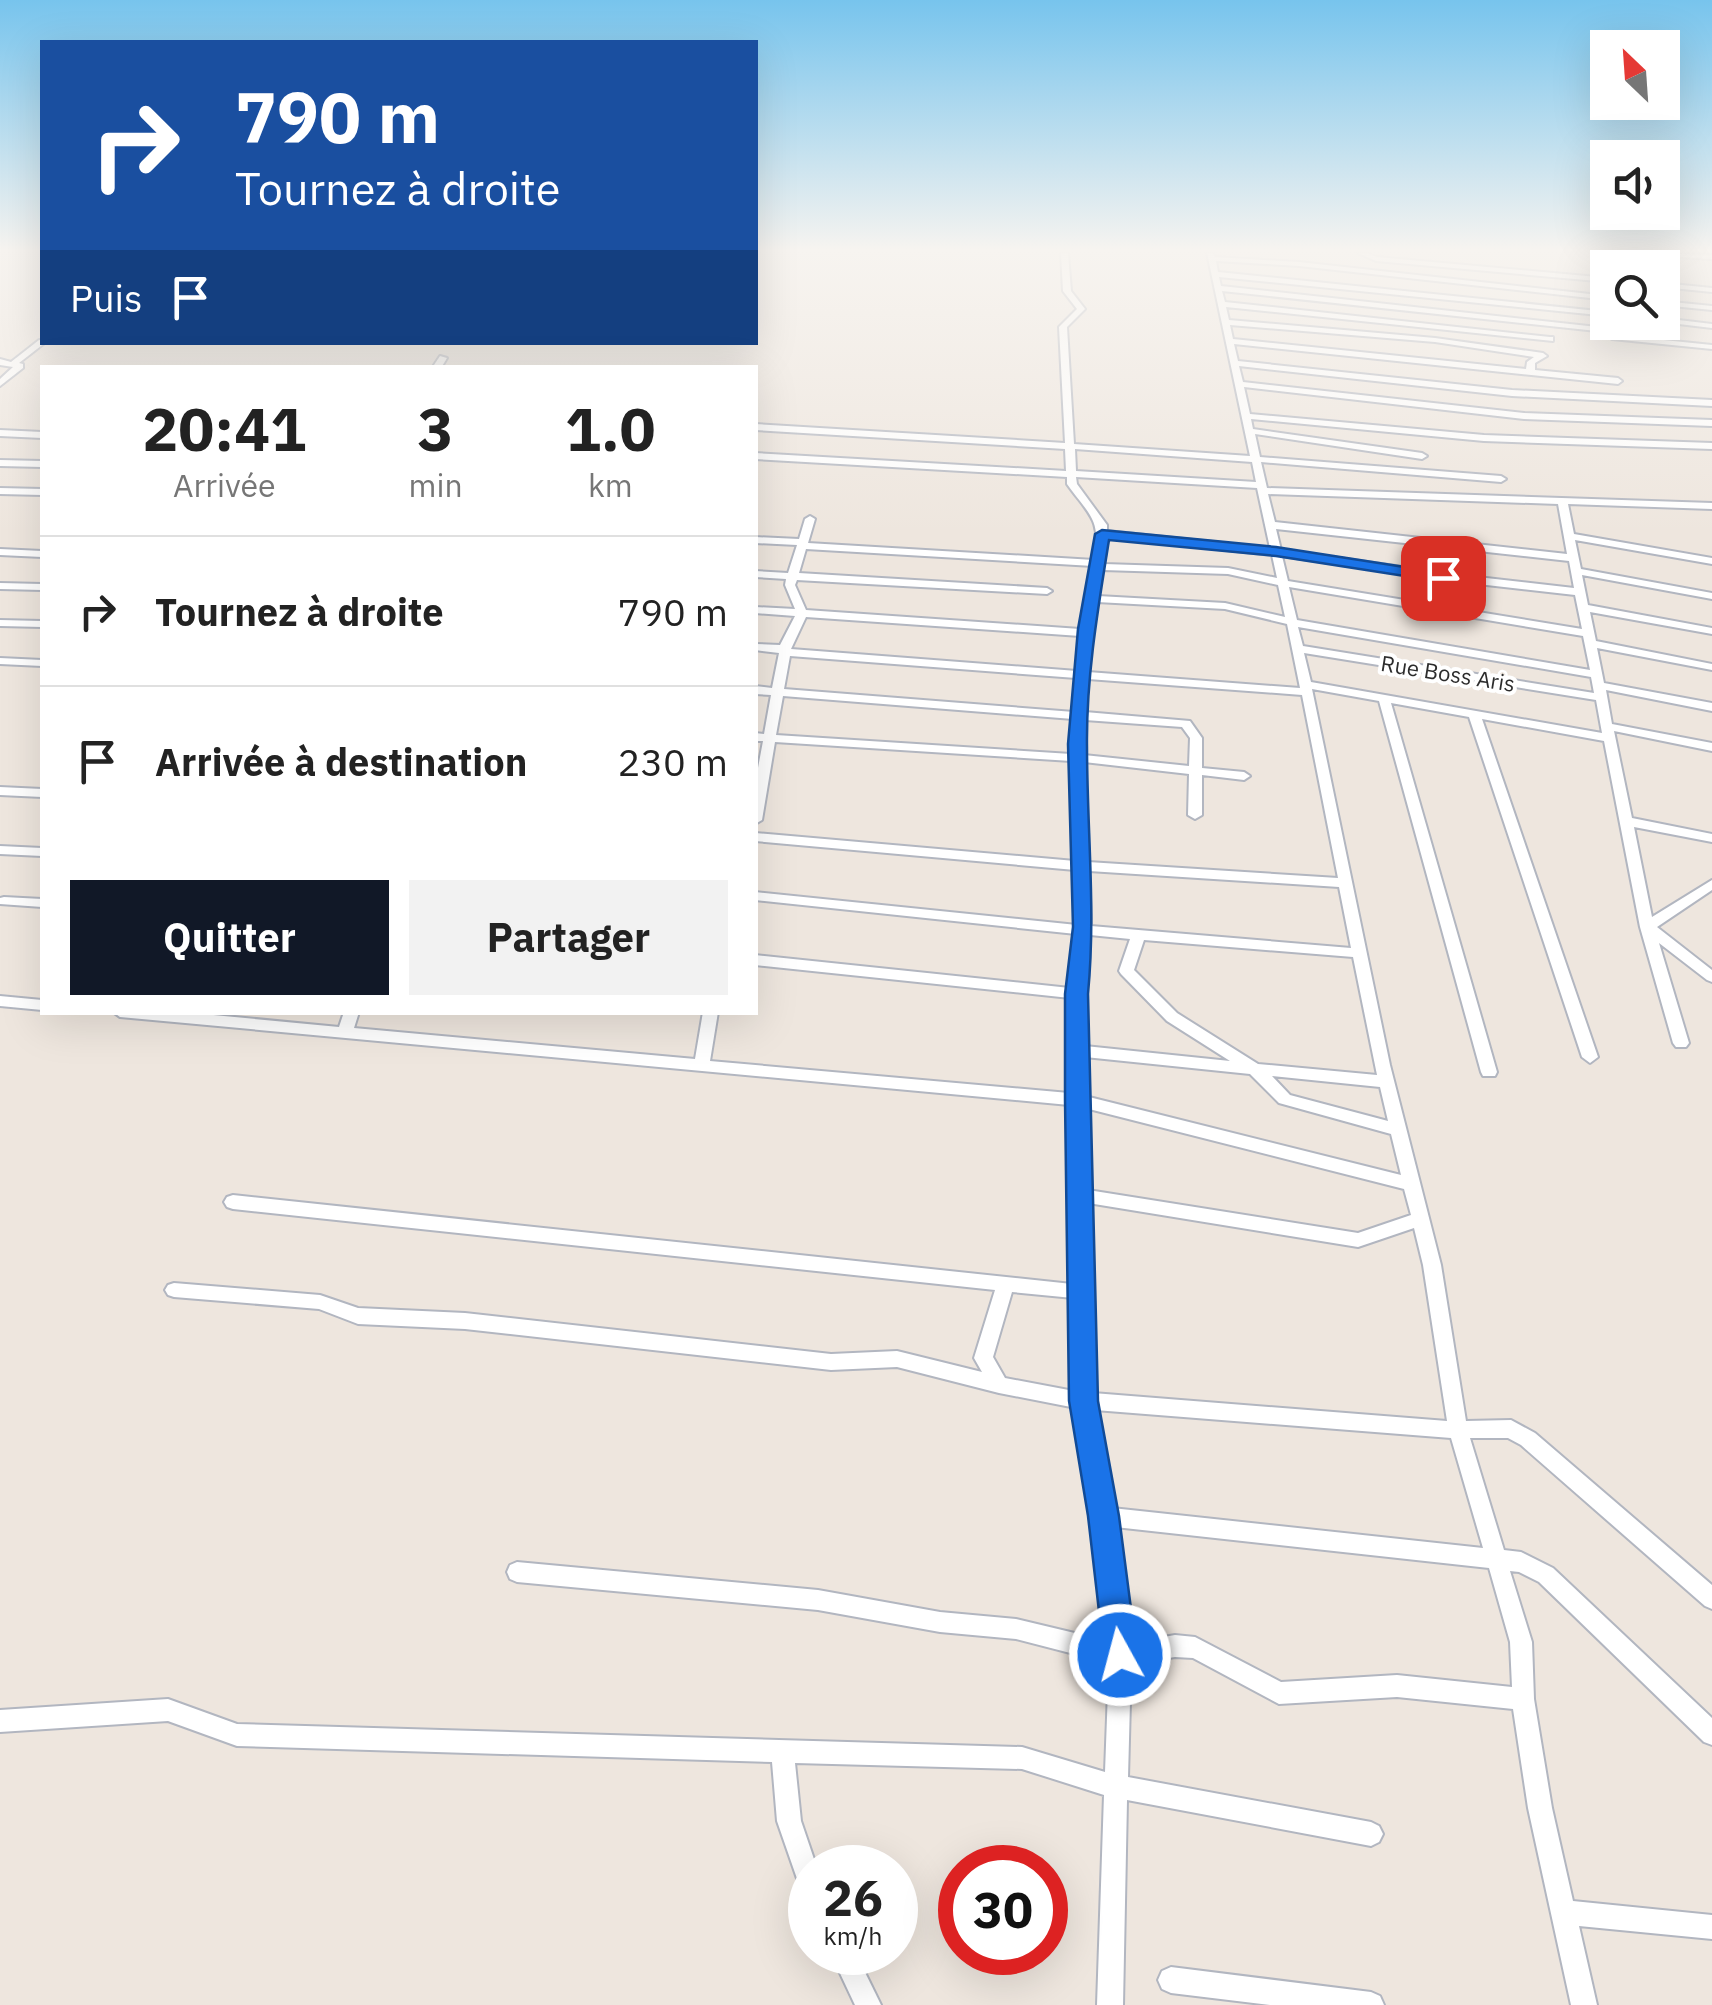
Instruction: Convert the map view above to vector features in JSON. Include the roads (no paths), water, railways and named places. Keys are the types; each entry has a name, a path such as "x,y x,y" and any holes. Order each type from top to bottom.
{"street":[{"path":"14,363 36,347"},
{"path":"1064,347 1072,484 1102,525 1086,632 1078,758 1084,927 1077,994 1077,1100 1084,1401 1104,1516 1120,1655 1110,2005"},
{"path":"1230,347 1306,688 1386,1082 1432,1265 1458,1430 1522,1642 1523,1699 1549,1860 1584,2005"},
{"path":"1279,347 1618,381"},
{"path":"1452,347 1465,367"},
{"path":"1481,347 1543,356 1532,362 1530,373"},
{"path":"438,365 443,358"},
{"path":"0,362 20,366 0,383"},
{"path":"1234,363 1512,393 1712,403"},
{"path":"1238,384 1524,416 1712,423"},
{"path":"1247,416 1484,438 1712,446"},
{"path":"758,427 1501,478"},
{"path":"1251,431 1422,456"},
{"path":"0,433 40,435"},
{"path":"758,456 1263,488 1712,506"},
{"path":"0,463 40,464"},
{"path":"0,491 40,492"},
{"path":"1562,502 1647,927 1681,1043"},
{"path":"758,791 785,651 802,614 790,585 810,519"},
{"path":"1270,524 1574,564 1712,596"},
{"path":"1102,534 1276,552 1505,586 1712,631"},
{"path":"1568,536 1712,561"},
{"path":"758,540 1228,571 1588,638 1712,668"},
{"path":"0,552 40,554"},
{"path":"758,574 1047,590"},
{"path":"0,586 40,587"},
{"path":"1092,599 1225,606 1712,707"},
{"path":"758,610 1086,632"},
{"path":"0,623 40,624"},
{"path":"758,647 1306,688 1712,748"},
{"name":"Rue Boss Aris","path":"1297,648 1597,685"},
{"path":"0,661 40,663"},
{"path":"758,690 1186,724 1196,738 1195,815"},
{"path":"1384,698 1489,1072"},
{"path":"1474,714 1590,1057"},
{"path":"758,736 1078,758 1244,776"},
{"path":"0,791 40,793"},
{"path":"1625,821 1712,838"},
{"path":"758,836 1082,866 1345,884"},
{"path":"0,850 40,852"},
{"path":"1647,927 1709,890"},
{"path":"758,896 1234,945 1359,953"},
{"path":"4,901 40,903"},
{"path":"1647,927 1712,977"},
{"path":"1138,934 1126,971 1172,1016 1255,1068 1284,1099 1398,1130"},
{"path":"758,960 1077,994"},
{"path":"0,1001 40,1005"},
{"path":"151,1015 1077,1100 1412,1184"},
{"path":"344,1034 351,1015"},
{"path":"702,1064 710,1015"},
{"path":"1077,1050 1386,1082"},
{"path":"1079,1195 1358,1240 1420,1219"},
{"path":"233,1202 1080,1292"},
{"path":"999,1384 983,1358 1006,1284"},
{"path":"174,1290 320,1302 358,1316 465,1321 831,1362 897,1359 1084,1401 1458,1430 1510,1429 1528,1439 1712,1599"},
{"path":"1104,1516 1494,1556 1521,1562 1546,1575 1712,1734"},
{"path":"517,1572 818,1600 940,1622 1016,1630 1120,1655 1175,1646 1195,1648 1279,1693 1397,1686 1523,1699"},
{"path":"0,1720 168,1710 237,1735 1022,1758 1117,1788 1372,1834"},
{"path":"782,1752 789,1821 797,1845"},
{"path":"1564,1912 1712,1926"},
{"path":"853,1975 868,2005"},
{"path":"1171,1980 1371,2005"}]}
